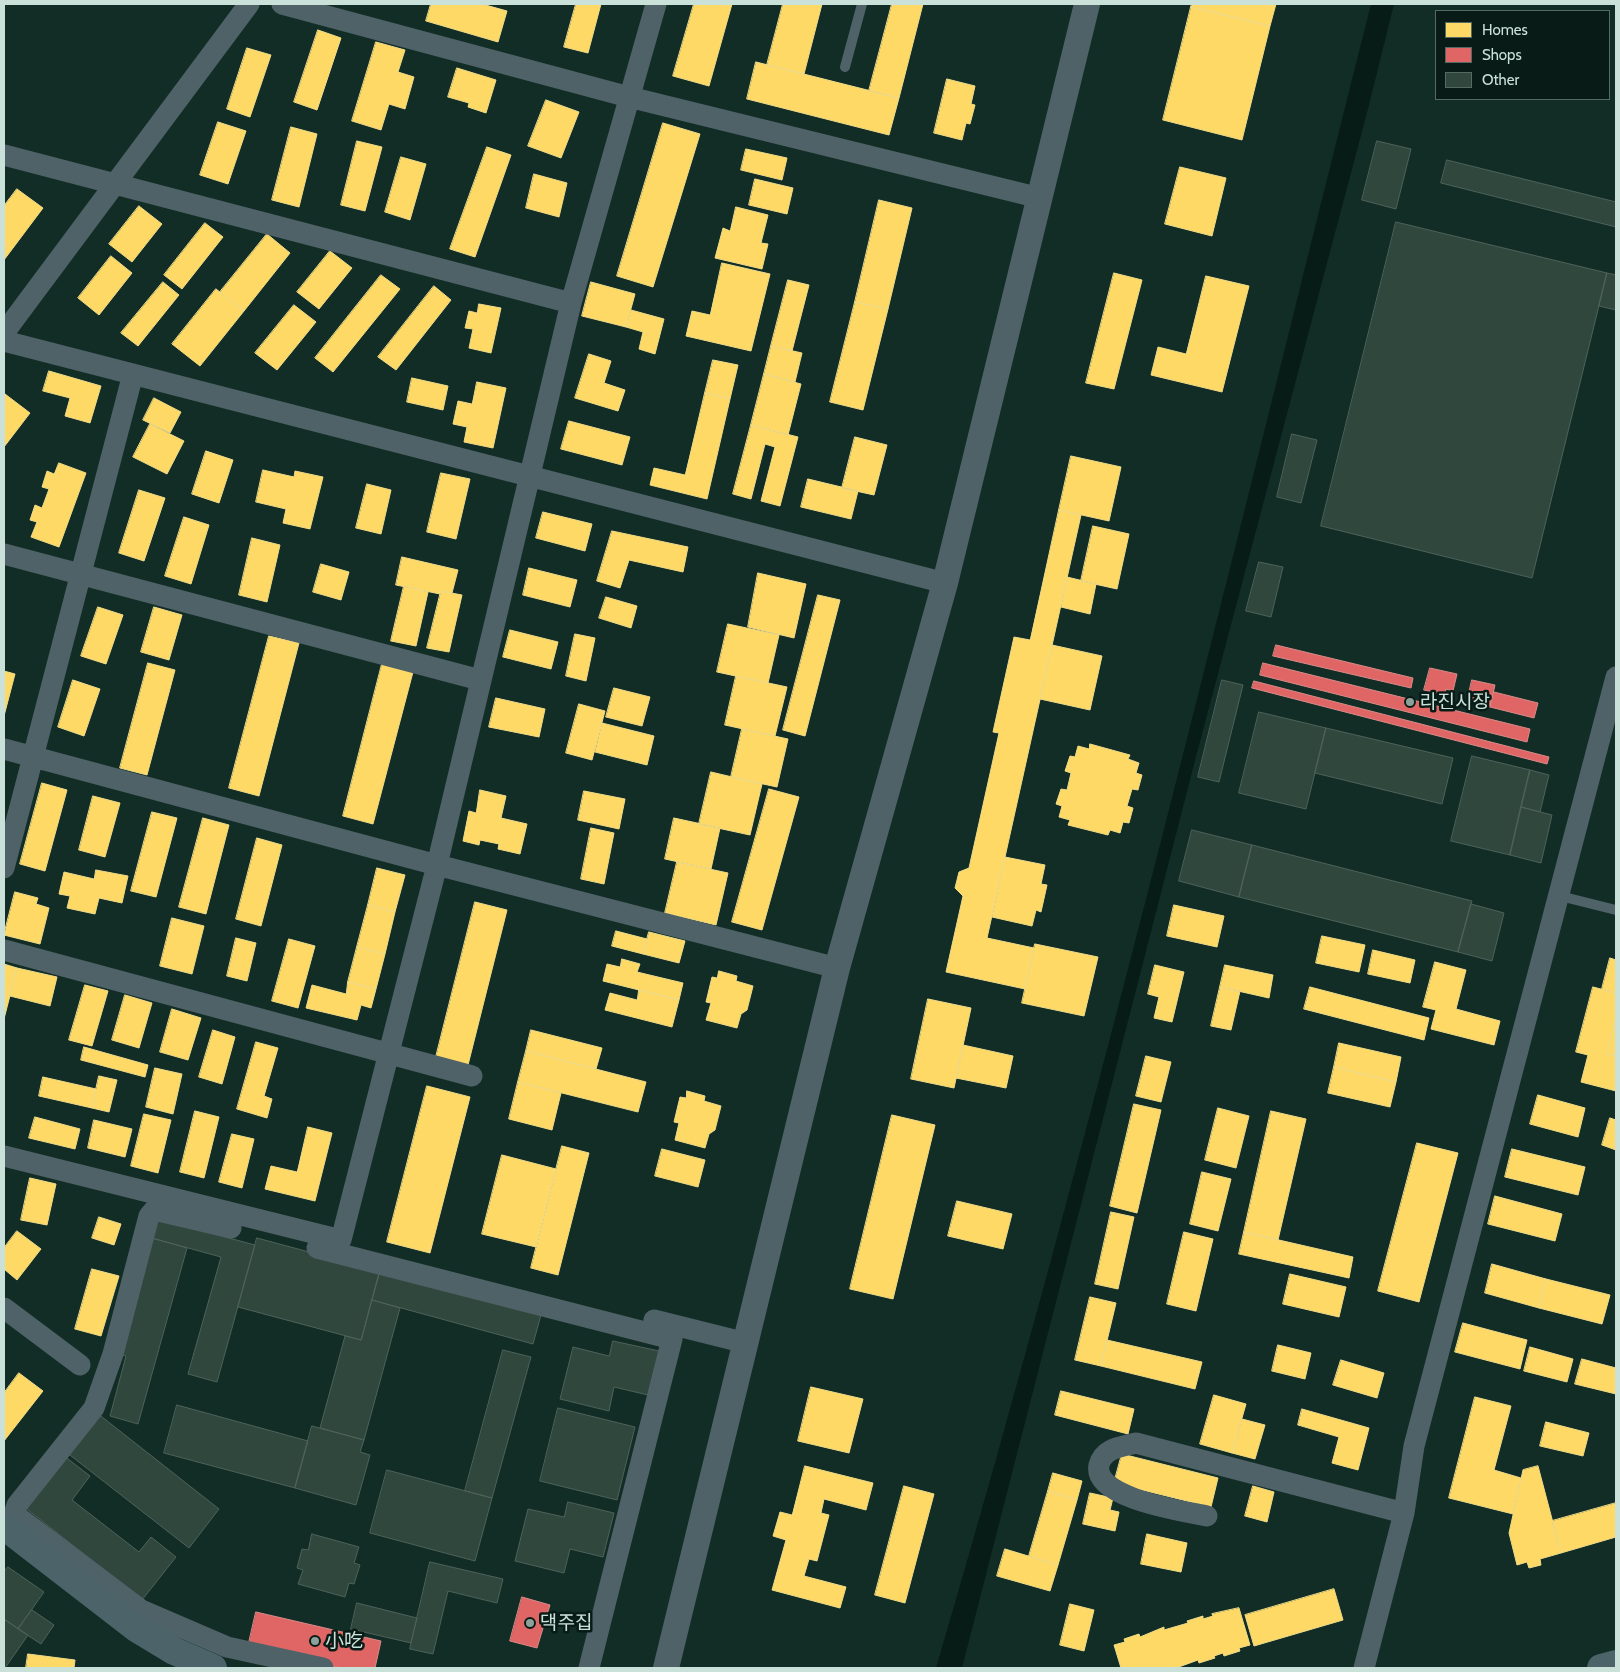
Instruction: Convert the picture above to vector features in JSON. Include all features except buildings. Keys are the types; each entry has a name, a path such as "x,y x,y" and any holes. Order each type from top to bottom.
{"main road":[{"path":"4,1526 136,1628 174,1651 212,1668"},
{"path":"1601,1668 1616,1664"}],"street":[{"path":"4,333 248,4"},
{"path":"282,4 630,97 1040,198"},
{"path":"4,1156 341,1240 437,865 571,303 656,4"},
{"path":"666,1668 837,968 945,583 1087,4"},
{"path":"4,155 571,303"},
{"path":"4,341 945,583"},
{"path":"4,868 133,374"},
{"path":"4,554 480,680"},
{"path":"1364,1668 1404,1513 1414,1446 1545,941 1560,896 1616,677"},
{"path":"4,749 437,865 837,968"},
{"path":"4,950 472,1076"},
{"path":"323,1668 227,1647 141,1610 14,1514 17,1505 94,1408 114,1354 149,1216 154,1210 341,1254 672,1339 589,1668"},
{"path":"462,1274 746,1342"},
{"path":"4,1308 80,1364"},
{"path":"1207,1516 1128,1497 1106,1486 1098,1470 1100,1458 1110,1450 1136,1443 1404,1513"}],"lane":[{"path":"845,67 862,4"},
{"path":"1560,896 1616,910"}],"water":[{"path":"1371,4 1394,4 1369,105 1193,768 962,1668 936,1668 1053,1254 1108,1046 1215,630"}],"place":[{"name":"라진시장","path":"1410,702"},
{"name":"댁주집","path":"530,1623"},
{"name":"小吃","path":"315,1641"}]}
